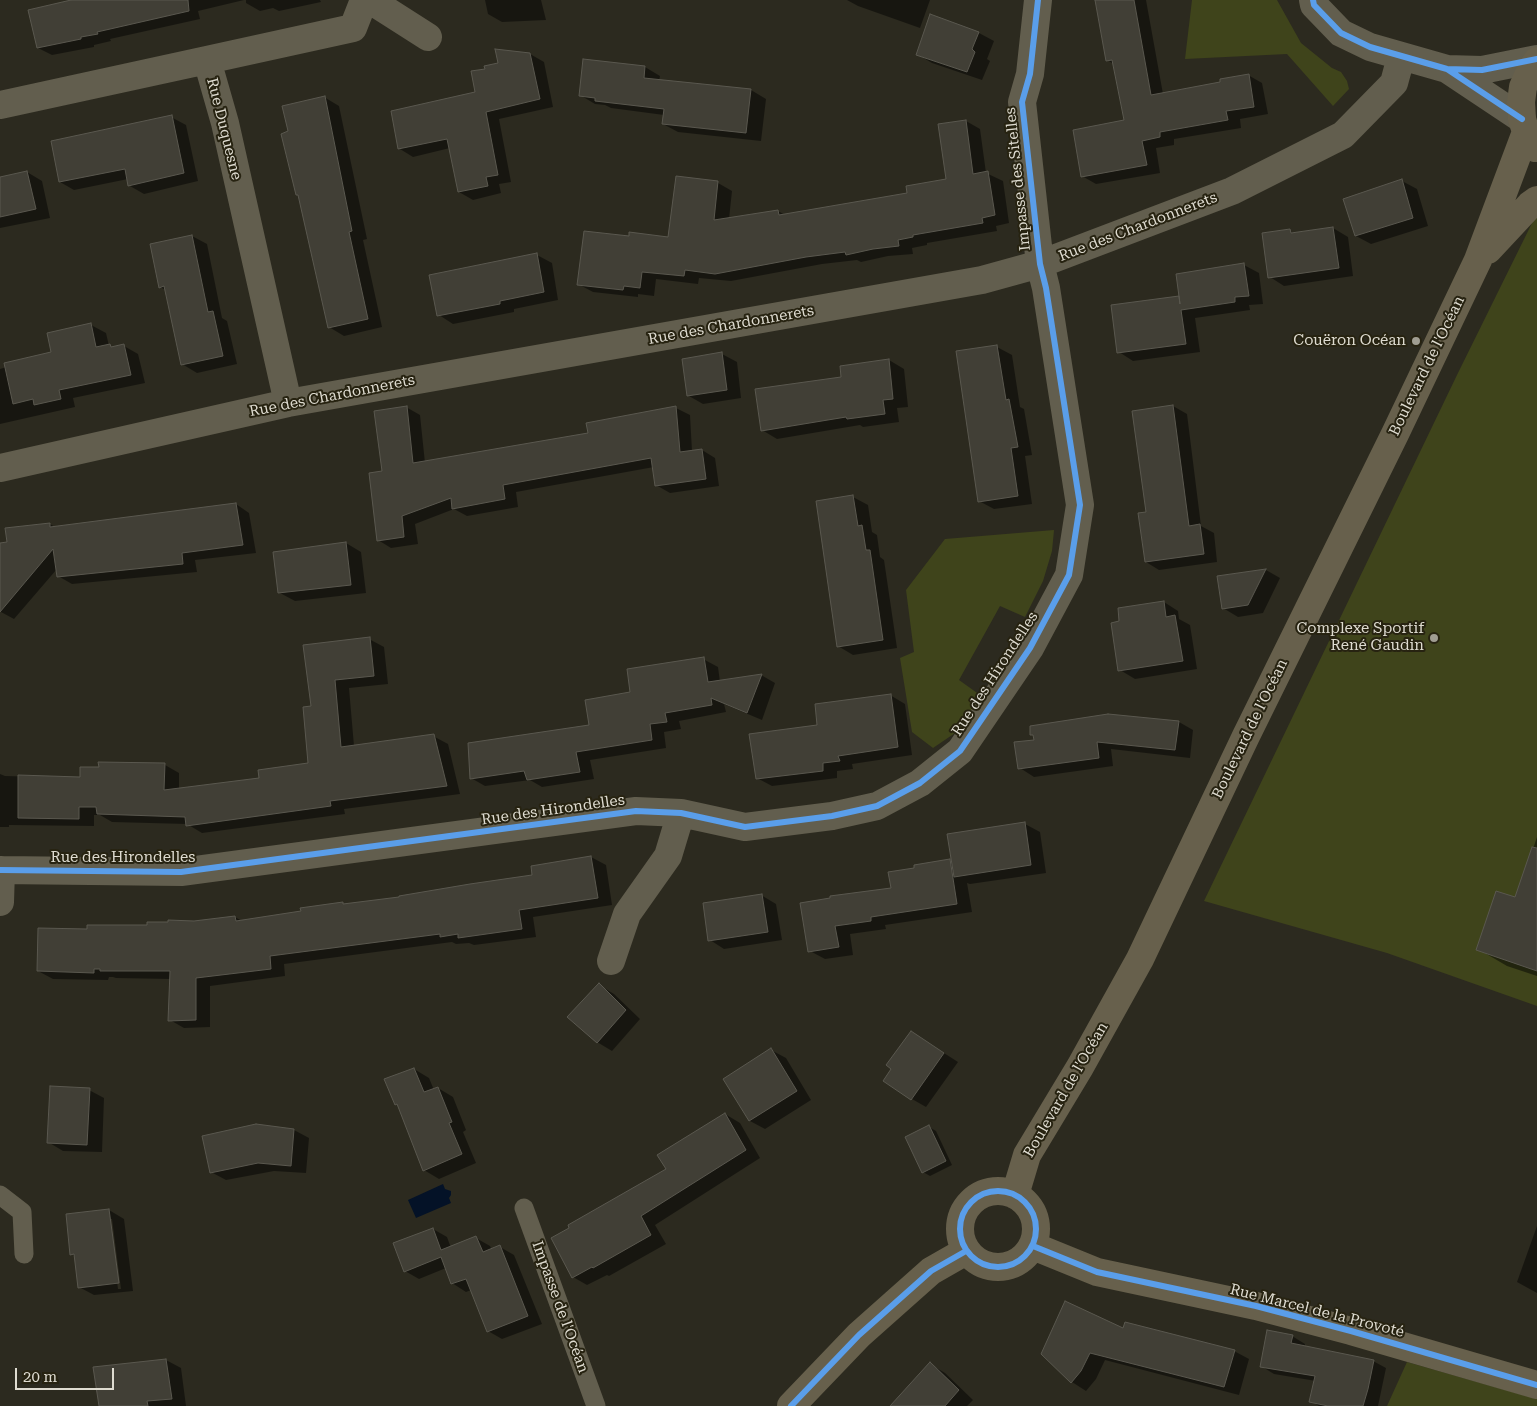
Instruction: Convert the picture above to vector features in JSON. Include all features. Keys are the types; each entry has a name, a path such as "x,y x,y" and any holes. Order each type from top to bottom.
{"main road":[{"path":"1528,134 1521,102 1523,87 1537,60"},
{"name":"Boulevard de l'Océan","path":"1015,1195 1027,1155 1080,1067 1140,959 1246,736 1437,345 1478,260 1528,134"},
{"name":"Boulevard de l'Océan","path":"1478,260 1537,200"},
{"path":"990,1191 1003,1191 1015,1195 1025,1201 1034,1217 1036,1235 1033,1246 1025,1257 1014,1265 1001,1268 987,1267 975,1261 966,1251 961,1240 959,1227 962,1215 968,1204 978,1196 990,1191"},
{"name":"Rue Marcel de la Provoté","path":"1033,1246 1097,1272 1256,1306 1350,1330 1537,1385"},
{"path":"791,1406 860,1335 931,1271 966,1251"}],"street":[{"path":"206,60 353,28 364,0"},
{"path":"370,0 428,37"},
{"path":"1312,0 1314,5 1341,33 1370,47 1402,57 1447,69 1482,70 1537,60"},
{"name":"Impasse des Sitelles","path":"1035,1 1030,74 1022,102 1040,264"},
{"name":"Rue des Chardonnerets","path":"0,468 288,403 982,280 1040,264 1232,191 1343,135 1394,84 1402,57"},
{"name":"Rue Duquesne","path":"0,105 206,60 225,123 288,403"},
{"path":"1447,69 1528,134"},
{"name":"Rue des Hirondelles","path":"0,902 1,870 181,872 636,811 682,813 745,827 832,816 877,806 920,783 960,751 1030,648 1069,575 1080,505 1046,288 1040,264"},
{"path":"611,961 627,914 668,856 682,813"}],"lane":[{"path":"0,1195 22,1212 24,1254"},
{"name":"Impasse de l'Océan","path":"524,1208 596,1406"}],"green space":[{"path":"1192,0 1277,0 1301,43 1332,68 1341,72 1347,81 1349,89 1333,106 1287,54 1185,59"},
{"name":"Complexe Sportif René Gaudin","path":"1537,218 1537,1006 1387,953 1204,901 1457,375 1534,219"},
{"path":"1054,530 1052,551 1043,581 1025,617 1000,606 959,680 980,695 961,729 933,748 912,732 900,658 914,652 906,590 945,539"},
{"path":"1407,1362 1537,1399 1537,1406 1387,1406"}],"water":[{"path":"443,1184 445,1189 451,1191 449,1198 451,1203 416,1218 408,1200"}],"building":[{"path":"71,0 188,0 189,11 97,32 98,34 81,37 81,39 37,48 28,10"},
{"path":"1095,0 1134,0 1151,95 1220,82 1220,79 1249,74 1254,107 1226,111 1228,120 1160,132 1160,137 1142,141 1147,165 1081,177 1073,130 1124,120 1112,60 1106,61"},
{"path":"930,14 979,32 972,49 975,52 967,72 916,55"},
{"path":"495,49 530,53 540,99 486,112 498,175 486,177 488,186 458,192 447,139 398,149 391,111 475,92 471,71 485,69 484,66 498,63"},
{"path":"583,59 645,66 644,78 751,89 746,133 662,124 664,109 595,101 595,98 579,96"},
{"path":"325,96 352,231 349,232 368,319 328,328 298,195 296,195 281,134 288,131 282,106"},
{"path":"172,115 184,173 128,186 125,169 59,182 51,141"},
{"path":"966,120 973,174 988,171 995,215 982,218 983,223 913,235 913,237 898,240 899,246 846,255 845,252 806,257 715,274 685,270 684,276 642,272 640,288 624,286 623,290 577,285 584,231 629,236 629,232 668,237 676,176 718,181 714,220 778,210 779,215 907,193 906,186 946,179 938,124"},
{"path":"27,171 36,209 0,217 0,177"},
{"path":"1402,179 1413,218 1355,236 1343,199"},
{"path":"1333,227 1339,268 1268,278 1262,233 1290,229 1291,233"},
{"path":"192,235 208,312 213,311 223,356 181,365 164,286 159,288 150,244"},
{"path":"537,253 544,292 500,301 500,304 437,316 429,275"},
{"path":"1244,263 1249,296 1235,297 1235,302 1181,310 1186,344 1117,353 1111,305 1179,296 1176,274"},
{"path":"91,323 96,347 110,344 111,347 124,344 131,375 59,390 61,399 34,405 33,399 13,404 4,363 51,352 47,333"},
{"path":"997,345 1006,400 1009,399 1018,447 1011,448 1018,496 978,502 956,351"},
{"path":"722,352 727,390 687,396 682,359"},
{"path":"889,359 893,399 883,400 885,414 847,419 846,417 761,431 755,389 841,377 840,366"},
{"path":"1173,405 1189,526 1200,524 1204,554 1145,562 1138,513 1146,512 1132,411"},
{"path":"407,406 413,463 588,433 586,423 676,406 680,452 702,449 706,479 655,486 651,458 503,485 505,499 452,509 451,498 402,516 404,537 377,541 369,473 382,471 374,411"},
{"path":"853,495 858,526 862,525 866,550 870,550 883,640 837,647 816,501"},
{"path":"236,503 243,545 182,553 183,564 57,577 53,549 0,612 0,543 7,542 5,528 50,523 50,527"},
{"path":"346,542 351,585 278,593 273,552"},
{"path":"1266,569 1248,605 1222,609 1217,576"},
{"path":"1164,601 1166,617 1175,615 1183,661 1118,671 1111,623 1119,621 1118,608"},
{"path":"370,637 374,676 335,680 341,747 434,734 447,786 330,801 331,806 186,826 185,817 97,814 96,807 79,807 79,819 18,818 18,775 80,777 80,767 99,767 98,762 165,763 164,790 259,778 258,770 308,763 303,707 311,706 303,645"},
{"path":"704,657 708,682 762,674 747,713 711,698 712,705 665,713 667,722 650,724 652,740 576,752 580,772 527,780 524,771 470,779 468,743 589,725 585,700 630,692 627,669"},
{"path":"891,694 898,747 838,756 840,761 823,763 823,771 756,779 749,734 817,725 815,704"},
{"path":"1108,714 1179,721 1175,750 1097,742 1099,758 1018,769 1014,742 1034,740 1033,735 1030,735 1030,726"},
{"path":"1025,822 1031,865 954,877 947,834"},
{"path":"1532,847 1537,848 1537,971 1476,950 1496,891 1515,897"},
{"path":"591,856 598,898 519,910 522,929 458,938 458,934 440,937 440,934 270,956 271,969 196,978 196,1020 168,1021 170,971 100,971 100,969 94,969 94,973 37,971 38,928 87,929 87,925 147,925 147,922 168,922 168,920 194,921 235,916 236,921 301,911 300,908 399,897 532,875 531,866"},
{"path":"950,859 957,904 871,917 871,921 835,926 839,947 808,952 800,903 830,898 830,896 891,888 888,872 914,868 914,865"},
{"path":"762,894 768,932 708,941 703,903"},
{"path":"599,983 626,1010 597,1043 567,1017"},
{"path":"911,1031 944,1053 911,1100 883,1081 891,1069 886,1065"},
{"path":"771,1048 797,1091 749,1121 723,1079"},
{"path":"414,1068 424,1092 438,1087 452,1122 449,1123 462,1154 423,1171 397,1104 395,1105 384,1079"},
{"path":"50,1086 90,1088 87,1145 47,1143"},
{"path":"725,1113 746,1150 641,1216 651,1235 572,1278 551,1238 569,1228 568,1225 666,1169 657,1155"},
{"path":"256,1124 294,1129 291,1166 258,1163 210,1173 202,1136"},
{"path":"929,1125 946,1161 922,1173 905,1137"},
{"path":"109,1209 119,1283 78,1288 74,1254 70,1255 66,1214"},
{"path":"433,1228 441,1250 476,1236 483,1252 500,1245 528,1316 487,1332 466,1279 451,1284 441,1257 404,1272 393,1243"},
{"path":"1065,1301 1123,1328 1125,1322 1235,1350 1224,1387 1090,1353 1081,1371 1071,1383 1041,1354"},
{"path":"1267,1330 1293,1335 1291,1343 1374,1360 1363,1406 1328,1406 1309,1402 1315,1376 1260,1367"},
{"path":"166,1359 172,1399 147,1401 148,1406 99,1406 93,1367"},
{"path":"930,1362 959,1390 945,1406 890,1406"}],"cycle path":[{"path":"0,870 181,872 636,811 681,813 745,827 832,816 877,806 920,783 960,751 1030,648 1069,575 1080,505 1046,288 1040,264 1022,102 1030,74 1038,0"},
{"path":"1313,0 1314,5 1341,33 1370,47 1447,69 1482,70 1537,59"},
{"path":"1447,69 1522,119"},
{"path":"991,1191 1005,1191 1019,1197 1030,1208 1036,1222 1036,1229 1033,1244 1025,1256 1005,1267 991,1267 977,1261 966,1250 960,1236 960,1222 966,1208 977,1197 991,1191"},
{"path":"1033,1246 1097,1272 1256,1306 1351,1331 1537,1385"},
{"path":"791,1406 859,1335 931,1271 966,1251"}],"place":[{"name":"Couëron Océan","path":"1416,341"},
{"name":"Complexe Sportif René Gaudin","path":"1434,638"}]}
